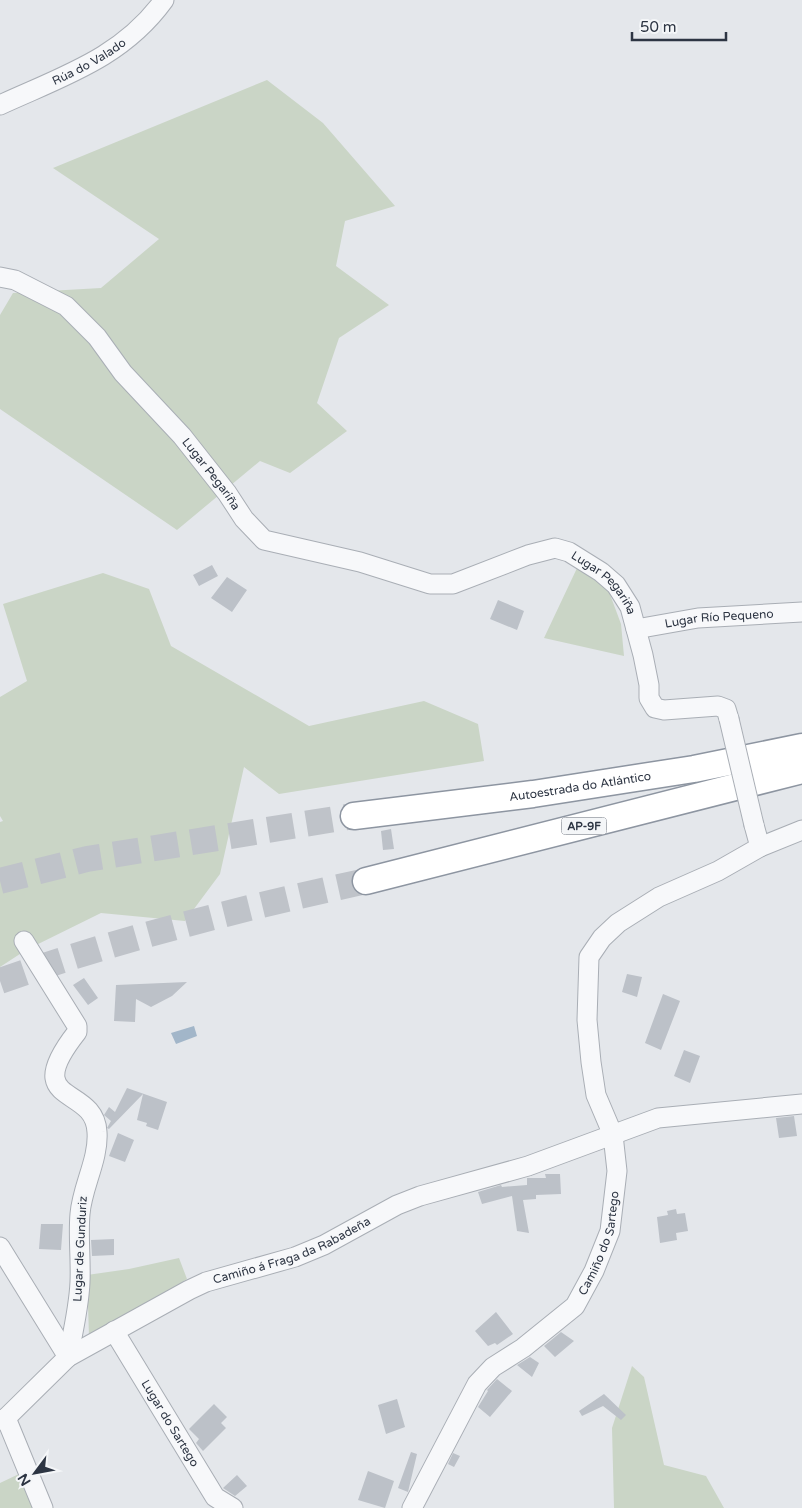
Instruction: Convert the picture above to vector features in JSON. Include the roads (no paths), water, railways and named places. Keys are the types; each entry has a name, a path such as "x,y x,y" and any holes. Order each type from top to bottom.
{"highway":[{"name":"Autoestrada do Atlántico","path":"354,816 543,793 694,769 802,747"},
{"name":"AP-9F","path":"366,881 802,770"}],"street":[{"name":"Rúa do Valado","path":"0,105 110,53 138,32 164,0"},
{"name":"Lugar Pegariña","path":"0,276 14,280 66,306 96,337 124,373 182,436 244,519 264,540 360,562 430,584 453,584 528,555 556,548 569,552 602,572 616,585 630,607 649,685 649,698 655,708 664,710 718,706 726,708 760,848"},
{"name":"Lugar Río Pequeno","path":"636,629 698,618 802,612"},
{"path":"802,830 760,848 659,897 618,923 602,938 589,957 587,1020 596,1094 613,1135 658,1118 802,1104"},
{"name":"Lugar de Gunduriz","path":"24,941 77,1026 77,1032 56,1063 55,1080 58,1088 91,1114 97,1133 80,1214 80,1282 75,1324 68,1357"},
{"name":"Camiño á Fraga da Rabadeña","path":"3,1419 68,1357 206,1282 295,1257 324,1245 397,1205 420,1196 528,1166 613,1135"},
{"name":"Camiño do Sartego","path":"412,1508 477,1384 493,1367 523,1348 575,1306 594,1271 610,1231 616,1171 613,1135"},
{"path":"0,1247 68,1357"},
{"name":"Lugar do Sartego","path":"114,1331 215,1497 233,1508"},
{"path":"3,1419 43,1508"}],"water":[{"path":"194,1026 197,1036 176,1044 171,1033"}],"tunnel":[{"path":"0,881 87,859 354,816"},
{"path":"0,981 90,951 182,925 366,881"}]}
